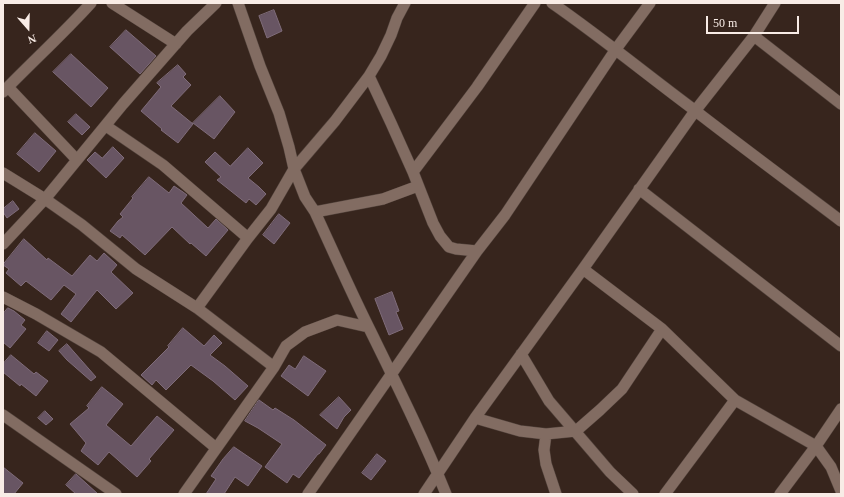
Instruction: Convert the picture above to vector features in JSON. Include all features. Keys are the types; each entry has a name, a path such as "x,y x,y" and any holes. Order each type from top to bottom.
{"street":[{"path":"77,160 6,90 91,3"},
{"path":"112,3 176,44"},
{"path":"3,244 45,199 176,44 216,3"},
{"path":"238,3 260,66 279,113 294,169 305,197 315,212 446,494"},
{"path":"197,308 271,209 294,169 312,146 335,121 369,76 392,36 397,18 405,3"},
{"path":"413,172 477,87 535,3"},
{"path":"552,3 616,49 695,111 841,221"},
{"path":"308,494 477,251 505,215 616,49 650,3"},
{"path":"424,494 475,418 695,111 754,36 775,3"},
{"path":"754,36 841,104"},
{"path":"369,76 413,172 433,223 440,236 449,247 477,251"},
{"path":"106,126 163,165 248,238"},
{"path":"3,173 45,199 82,225 136,269 197,308 274,367"},
{"path":"315,212 383,199 418,186"},
{"path":"639,189 841,346"},
{"path":"583,269 662,329 735,400 816,446 831,467 841,491"},
{"path":"3,297 36,314 101,352 216,448"},
{"path":"184,494 274,367 286,346 305,332 337,320 368,327"},
{"path":"475,418 520,431 546,434 576,431 622,389 662,329"},
{"path":"521,354 549,401 610,472 633,494"},
{"path":"665,494 735,400"},
{"path":"780,494 816,446 841,409"},
{"path":"3,415 116,494"},
{"path":"546,434 544,450 546,464 556,494"}],"building":[{"path":"274,10 282,31 267,38 259,16"},
{"path":"126,30 156,56 140,74 110,47"},
{"path":"71,54 108,88 91,107 53,72"},
{"path":"178,65 186,74 183,77 191,85 171,106 193,124 178,143 161,130 162,129 141,111 161,87 157,83"},
{"path":"220,96 235,112 214,139 193,123"},
{"path":"76,114 90,127 82,135 68,122"},
{"path":"35,133 56,151 39,172 17,154"},
{"path":"113,147 124,158 106,178 87,160 95,152 102,158"},
{"path":"248,148 263,163 248,178 266,194 256,205 249,199 246,203 217,180 221,177 205,162 215,152 230,166"},
{"path":"149,177 169,193 174,186 187,195 181,203 208,228 216,219 228,230 206,256 191,243 190,244 172,227 145,255 122,235 120,238 110,231 123,217 120,214"},
{"path":"13,201 19,209 7,218 3,212 3,209"},
{"path":"279,214 290,223 274,244 263,235"},
{"path":"24,239 47,260 48,258 72,276 90,255 97,261 104,253 117,265 111,272 133,293 116,309 97,290 71,322 61,314 76,294 64,285 51,300 26,281 21,286 6,273 9,269 3,265"},
{"path":"392,292 399,311 396,312 403,329 389,335 375,299"},
{"path":"8,308 25,320 21,325 26,329 10,348 3,342 3,314"},
{"path":"183,328 204,346 214,335 222,343 210,355 248,386 235,400 191,365 166,390 156,380 152,385 141,375 169,347 168,346"},
{"path":"47,331 58,340 49,351 38,343"},
{"path":"67,344 96,377 91,381 59,351"},
{"path":"11,355 34,374 36,372 48,381 36,396 21,384 20,386 3,372 3,364"},
{"path":"304,356 326,371 308,396 281,376 289,365 295,369"},
{"path":"102,387 123,404 106,425 131,446 157,416 174,430 149,459 151,461 137,477 109,452 98,465 81,451 86,443 70,424 89,408 87,406"},
{"path":"339,397 351,410 344,417 337,429 320,415"},
{"path":"259,400 273,410 275,408 294,420 326,445 299,478 293,474 287,483 265,467 282,444 245,421"},
{"path":"45,411 53,419 46,425 38,418"},
{"path":"234,447 262,466 248,486 235,477 224,494 206,494 216,479 211,476"},
{"path":"377,454 386,461 371,480 362,473"},
{"path":"3,467 23,483 14,494 3,494"},
{"path":"76,474 98,494 76,494 66,485"}]}
